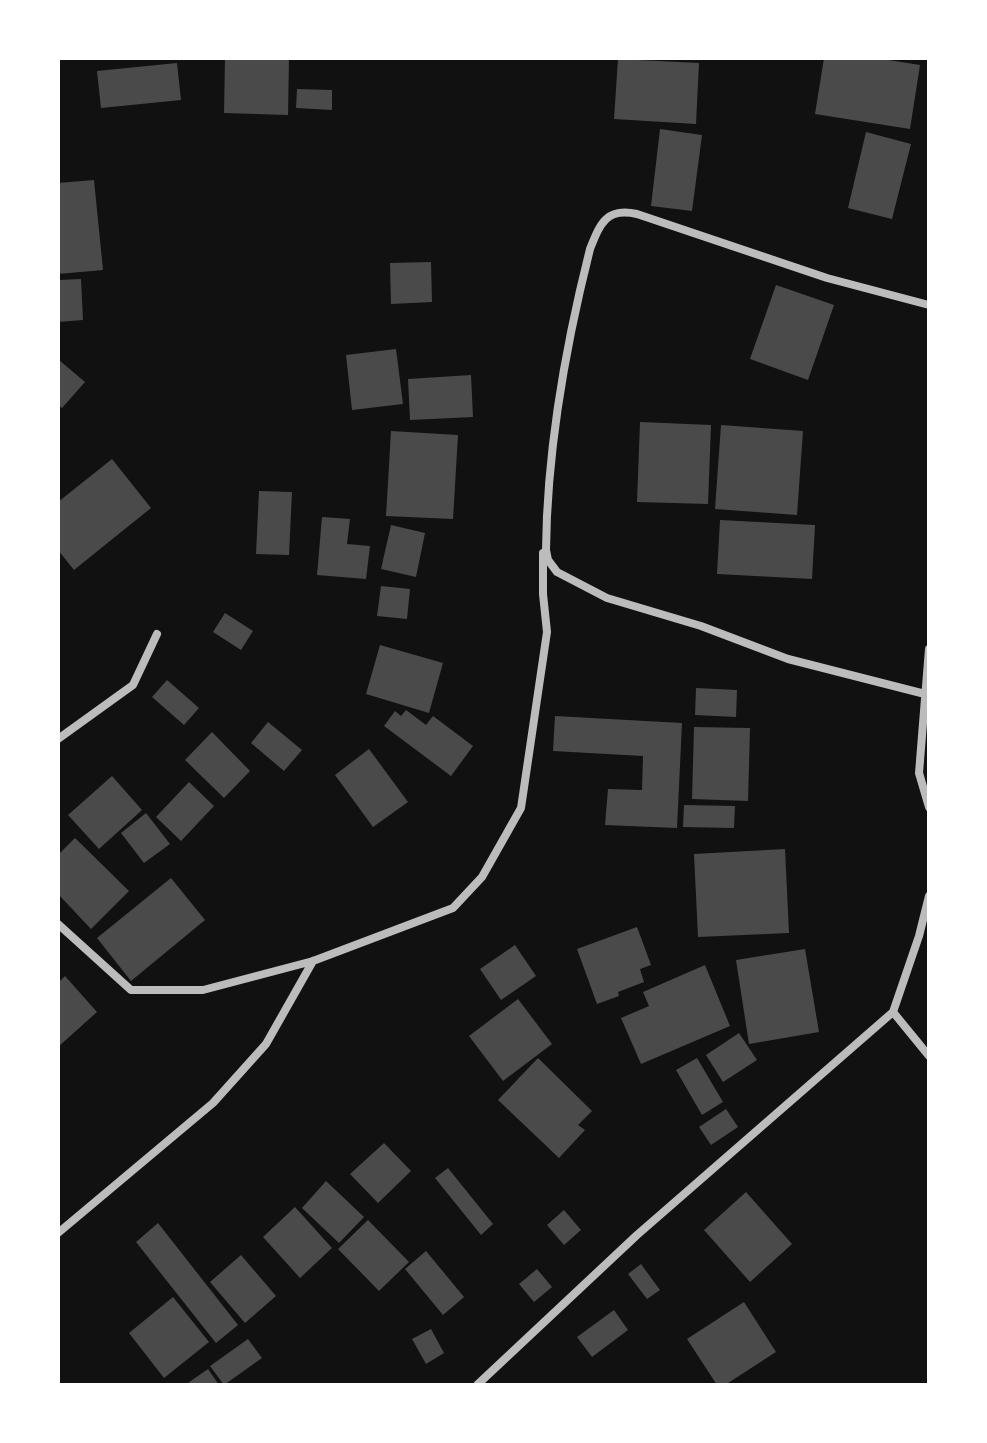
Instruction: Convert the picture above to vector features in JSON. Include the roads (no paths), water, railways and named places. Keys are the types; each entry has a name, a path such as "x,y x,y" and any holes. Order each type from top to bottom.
{"street":[{"path":"58,924 131,990 203,990 313,961 453,908 482,877 521,808 547,632 542,562 552,450 563,373 590,249 608,216 616,212 637,214 827,278 929,305"},
{"path":"546,540 548,560 557,572 607,598 701,626 788,659 925,694"},
{"path":"58,739 133,685 157,634"},
{"path":"929,649 924,773 929,807"},
{"path":"477,1385 637,1235 893,1012 929,896"},
{"path":"58,1233 213,1103 266,1044 313,961"},
{"path":"893,1012 929,1056"}]}
